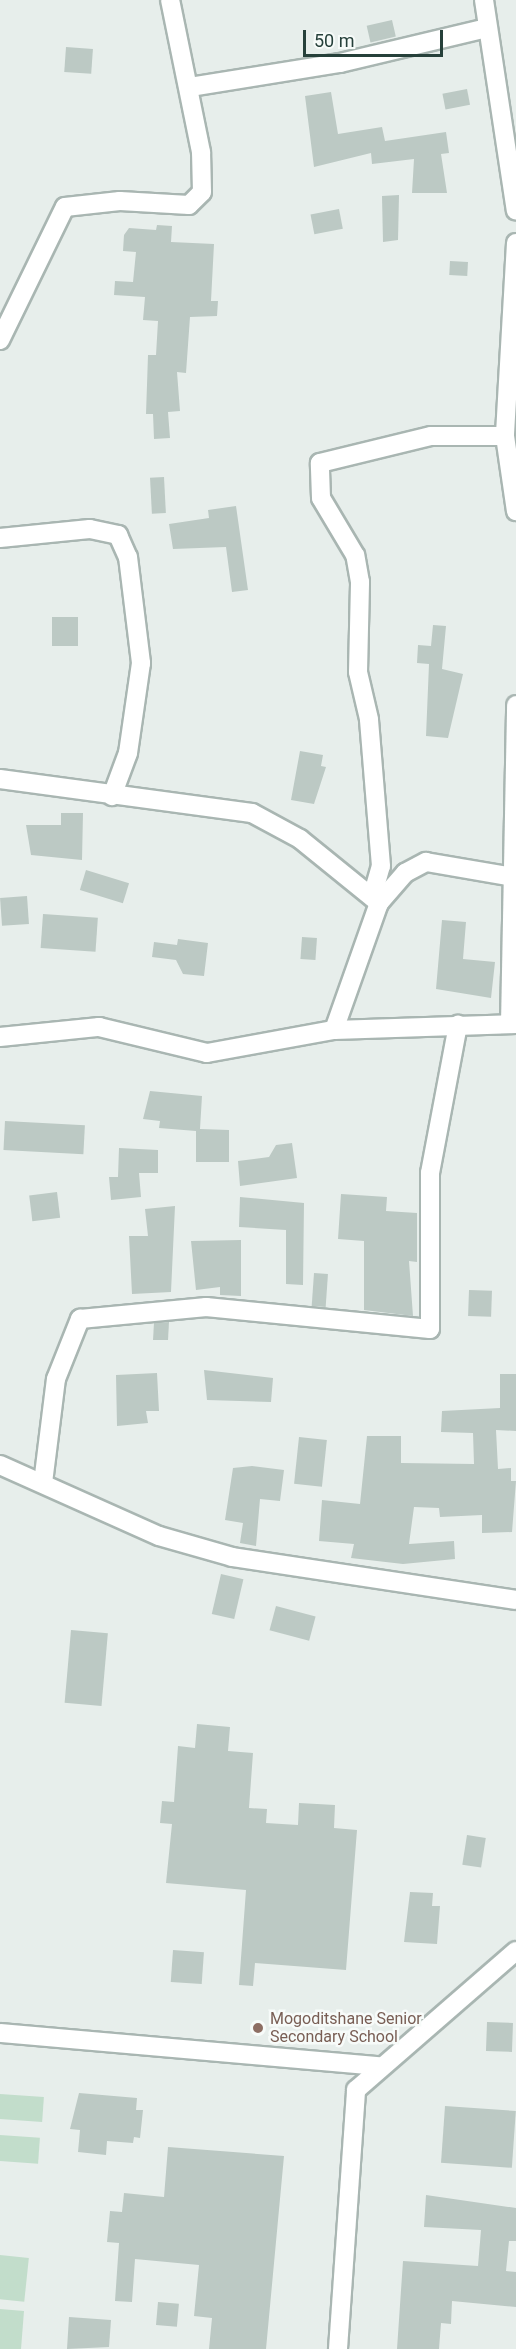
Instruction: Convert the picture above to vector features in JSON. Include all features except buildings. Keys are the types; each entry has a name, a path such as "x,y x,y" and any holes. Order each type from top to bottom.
{"street":[{"path":"0,340 65,207 120,201 189,205 202,192 190,87 170,0"},
{"path":"484,0 516,211"},
{"path":"190,87 340,63 487,28"},
{"path":"516,243 505,436 516,511"},
{"path":"334,1030 376,900 381,866 369,719 358,672 360,582 355,555 321,498 320,463 431,436 505,436"},
{"path":"0,538 90,529 118,535 128,557 141,663 128,753 112,796"},
{"path":"0,1037 99,1027 207,1053 334,1030 513,1024 516,705"},
{"path":"0,779 112,796 252,813 300,839 376,900"},
{"path":"376,900 405,873 426,862 513,876"},
{"path":"43,1483 56,1378 80,1319 206,1307 430,1329 430,1173 458,1025"},
{"path":"0,1465 159,1536 232,1557 516,1600"},
{"path":"338,2349 357,2090 379,2066 516,1951"},
{"path":"0,2033 379,2066"}],"green space":[{"path":"0,2094 44,2097 42,2122 0,2119"},
{"path":"0,2135 40,2138 38,2164 0,2161"},
{"path":"0,2255 29,2258 24,2302 0,2299"},
{"path":"0,2309 24,2311 21,2349 0,2349"}],"place":[{"name":"Mogoditshane Senior Secondary School","path":"258,2028"}]}
